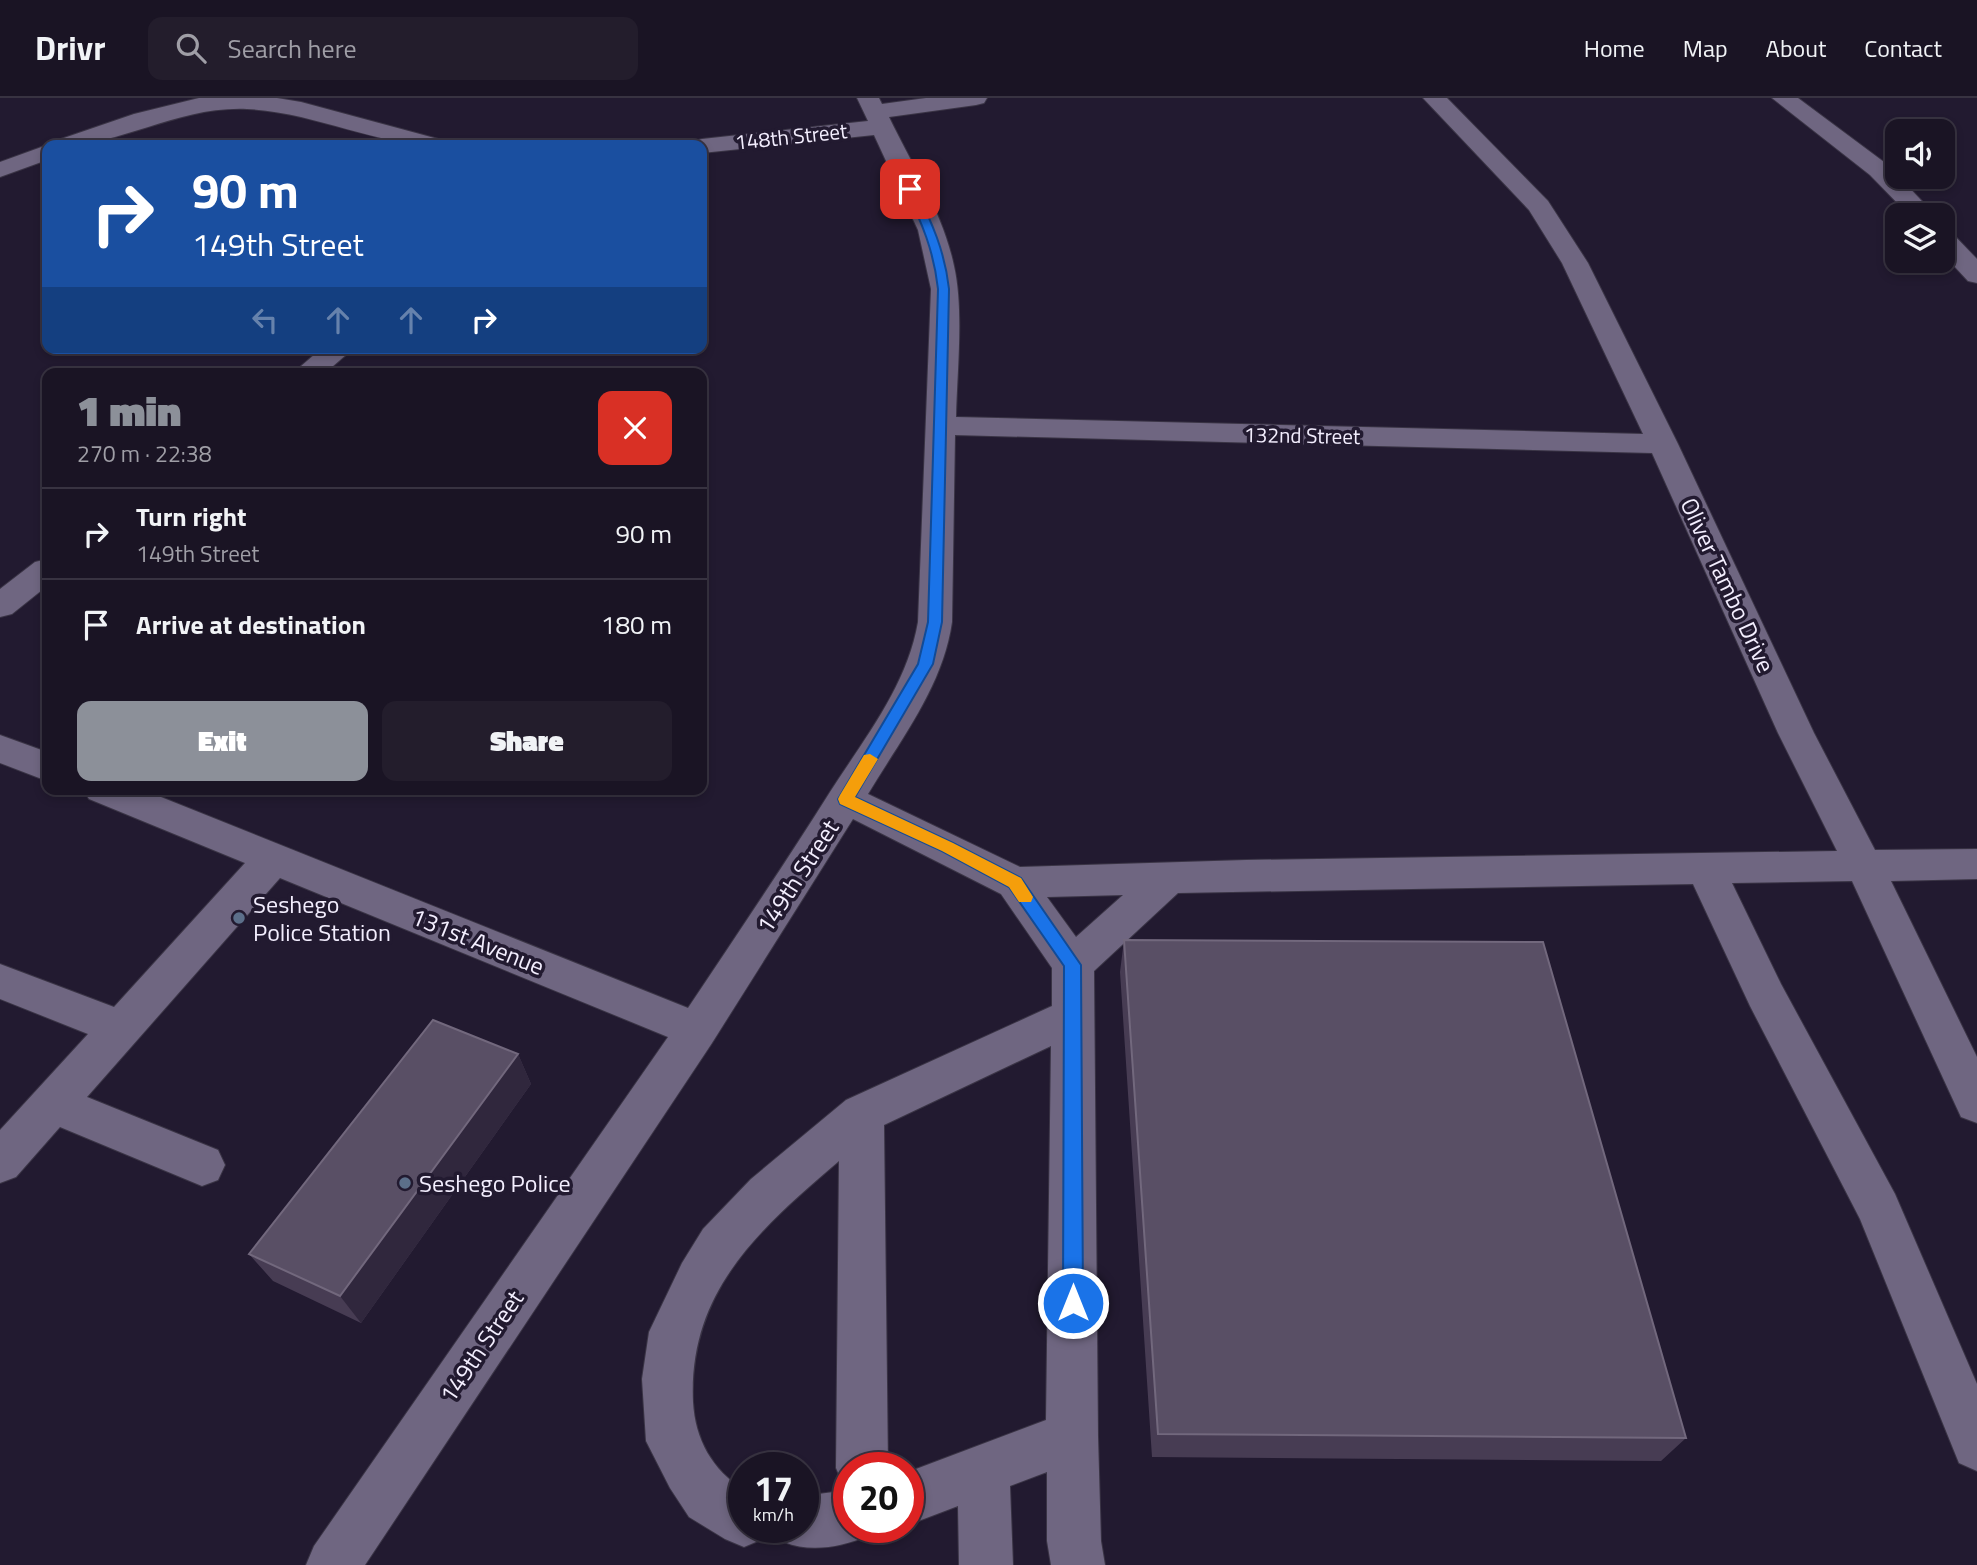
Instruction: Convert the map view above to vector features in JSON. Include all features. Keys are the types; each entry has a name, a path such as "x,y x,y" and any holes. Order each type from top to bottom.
{"street":[{"name":"148th Street","path":"707,145 874,112 976,98"},
{"name":"Oliver Tambo Drive","path":"1434,98 1519,183 1559,236 1575,263 1663,444 1796,733 1883,903 1977,1103"},
{"path":"1783,98 1879,170 1911,203"},
{"path":"82,140 156,116 219,102 245,101 288,105 416,140"},
{"name":"149th Street","path":"333,1565 697,1030 914,688 931,647 935,622 944,289 931,230 874,112"},
{"path":"0,170 42,154"},
{"path":"1955,251 1977,275"},
{"path":"314,368 332,354"},
{"name":"132nd Street","path":"941,426 1663,444"},
{"path":"0,606 42,574"},
{"path":"0,748 42,765"},
{"name":"131st Avenue","path":"117,795 697,1030"},
{"path":"845,799 947,847 1015,883 1073,965 1072,1436 1074,1541 1078,1565"},
{"path":"0,1162 274,858"},
{"path":"1015,883 1169,877 1977,864"},
{"path":"1706,870 1765,994 1879,1209 1977,1445"},
{"path":"1073,965 1169,877"},
{"path":"0,981 121,1028"},
{"path":"728,1510 708,1498 672,1441 667,1379 674,1332 699,1279 720,1245 767,1194 862,1114 1074,1015"},
{"path":"53,1103 202,1165"},
{"path":"862,1114 862,1452"},
{"path":"924,1493 983,1473 1072,1436"},
{"path":"983,1473 986,1565"}],"building":[{"path":"1124,940 1543,942 1686,1438 1158,1434"},
{"path":"433,1020 518,1054 340,1296 249,1254"}],"slow traffic":[{"path":"870,759 845,799 947,847 1015,883 1025,897"}],"place":[{"name":"Seshego Police Station","path":"239,918"},
{"name":"Seshego Police","path":"405,1183"}],"route":[{"path":"910,189 931,230 944,289 935,622 931,647 914,688 845,799 947,847 1015,883 1073,965 1073,1303"}]}
